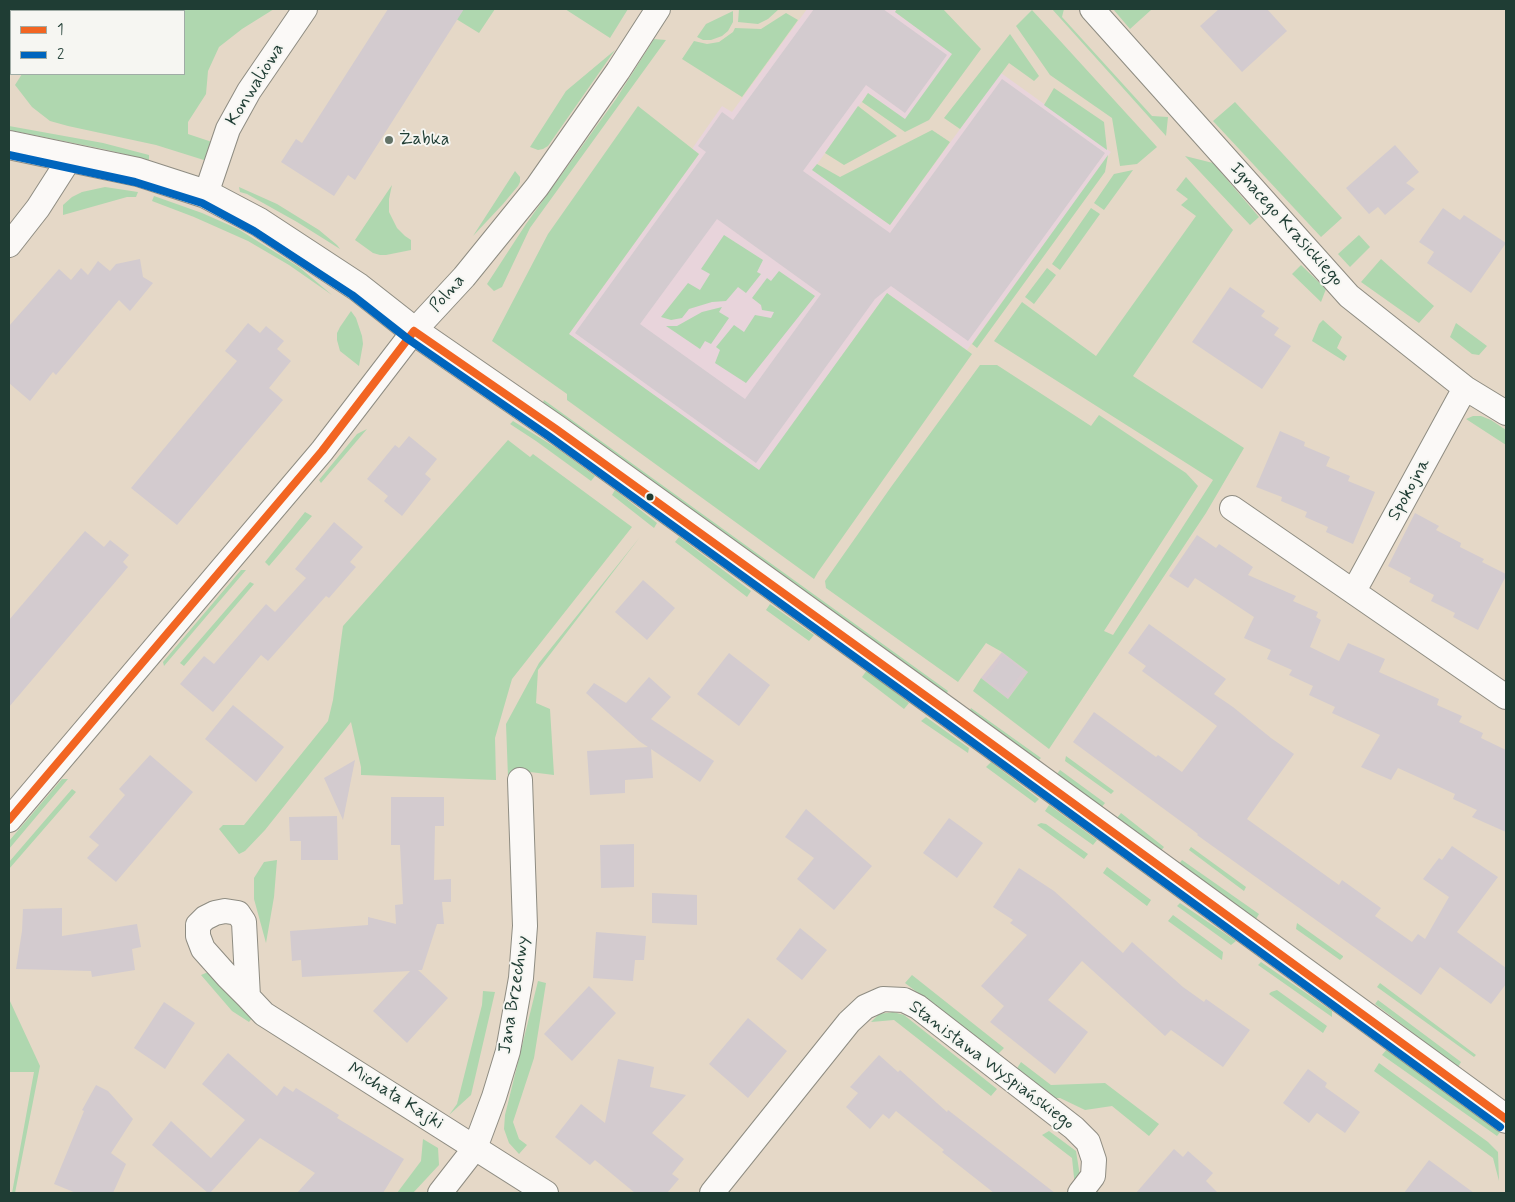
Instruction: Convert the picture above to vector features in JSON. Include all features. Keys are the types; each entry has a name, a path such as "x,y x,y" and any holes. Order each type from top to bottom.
{"street":[{"name":"Konwaliowa","path":"206,194 228,129 249,91 305,9"},
{"name":"Polna","path":"9,820 322,451 414,331 464,277 537,187 618,71 658,9"},
{"name":"Ignacego Krasickiego","path":"1092,9 1349,296 1465,388 1506,413"},
{"path":"9,145 138,172 206,194 259,222 358,287 414,331 556,429 940,706 1506,1119"},
{"path":"9,245 38,208 70,158"},
{"name":"Spokojna","path":"1354,591 1465,388"},
{"path":"1232,508 1506,697"},
{"name":"Jana Brzechwy","path":"440,1193 475,1148 494,1097 508,1051 521,978 525,926 520,780"},
{"name":"Michała Kajki","path":"248,997 264,1014 546,1193"},
{"name":"Stanisława Wyspiańskiego","path":"712,1193 849,1022 864,1007 883,999 904,1000 918,1007 1074,1128 1088,1142 1094,1160 1094,1176 1080,1193"}],"shaded area":[{"path":"807,9 897,9 895,12 953,54 905,120 868,93 813,170 890,225 1001,73 1111,152 967,350 887,293 759,471 569,334 699,154 692,149 722,106 732,112"},
{"path":"1002,652 1028,672 1008,699 981,678"}],"green space":[{"path":"274,9 242,29 219,47 208,71 206,94 188,122 188,134 212,142 207,161 156,145 50,121 32,107 15,85 21,75 185,75 185,10 53,10"},
{"path":"440,9 495,9 479,33"},
{"path":"565,9 628,9 610,38"},
{"path":"739,9 779,9 768,19 758,24 738,22"},
{"path":"897,9 943,9 981,49 929,120 905,132 862,102 868,93 905,119 952,54 895,12"},
{"path":"1052,9 1064,9 1062,17 1152,116 1168,117 1166,136"},
{"path":"1113,9 1150,9 1151,10 1130,29"},
{"path":"1032,10 1157,147 1137,164 1120,166 1112,118 1050,75 1016,26"},
{"path":"733,11 733,22 728,31 722,36 711,40 703,40 697,37 706,24"},
{"path":"786,13 798,20 742,97 682,59 694,41 707,44 719,42 733,32 735,28 761,29"},
{"path":"1010,34 1039,76 1034,81 1009,63 960,129 944,118"},
{"path":"654,39 666,40 530,228 502,287 494,291 487,284 526,224 616,99"},
{"path":"615,50 548,146 538,150 530,147 566,91"},
{"path":"1054,88 1104,122 1107,150 1044,105"},
{"path":"1235,102 1342,218 1321,237 1213,121"},
{"path":"638,106 699,154 569,334 759,470 887,293 972,354 814,579 567,400 567,394 492,341 548,234"},
{"path":"858,106 897,136 844,165 825,153"},
{"path":"9,126 103,143 149,155 149,160 9,130"},
{"path":"932,130 950,142 890,225 812,170 817,164 840,177"},
{"path":"1108,155 1105,172 977,348 972,344"},
{"path":"1185,156 1213,163 1259,217 1250,225"},
{"path":"1133,170 1104,210 1094,203 1114,174"},
{"path":"515,171 520,177 518,186 473,236"},
{"path":"1186,177 1233,230 1133,376 1244,448 1206,513 1049,749 973,691 981,678 1008,699 1028,672 1002,652 986,643 958,682 826,588 825,581 980,365 997,365 1091,426 1099,415 1186,473 1198,486 1104,631 1113,635 1213,480 994,341 1022,302 1096,356 1196,216 1181,205 1188,199 1176,190"},
{"path":"392,185 389,212 397,228 411,240 411,250 380,255 373,253 355,240"},
{"path":"105,187 138,192 136,197 127,197 63,215 63,205 72,197 82,192"},
{"path":"239,187 277,204 319,230 340,249 297,222 240,192"},
{"path":"154,196 202,213 238,229 299,267 332,295 289,265 248,241 152,201"},
{"path":"1091,208 1100,214 1060,270 1052,264"},
{"path":"724,235 763,260 757,272 761,274 746,293 738,287 726,301 712,302 689,309 682,318 671,320 661,317 688,283 700,290 710,274 701,269"},
{"path":"1359,235 1370,247 1350,267 1338,254"},
{"path":"1381,259 1434,306 1419,323 1361,282"},
{"path":"1301,265 1326,289 1321,302 1292,274"},
{"path":"1047,268 1056,275 1034,304 1025,297"},
{"path":"779,271 815,296 746,383 715,363 720,350 716,347 734,325 744,332 755,315 771,318 774,312 762,310 761,305 752,298 767,278 771,281"},
{"path":"722,307 719,312 729,318 711,344 705,341 700,349 666,326 677,326 702,312"},
{"path":"351,311 356,318 362,336 363,344 359,366 340,351 337,340 337,333"},
{"path":"1323,320 1342,337 1337,348 1347,356 1344,361 1312,341 1319,324"},
{"path":"1456,323 1487,346 1479,355 1472,354 1450,337"},
{"path":"544,400 948,691 946,695 542,405"},
{"path":"1473,416 1481,416 1491,420 1506,430 1506,445 1466,419"},
{"path":"513,421 558,449 595,476 591,481 510,424"},
{"path":"367,429 321,483 319,480 357,434"},
{"path":"508,440 530,457 533,454 632,527 512,679 495,738 496,780 361,775 351,722 265,830 245,851 239,854 219,829 223,825 244,825 328,721 333,700 343,626"},
{"path":"615,490 657,523 654,528 612,495"},
{"path":"305,512 312,516 269,566 265,562"},
{"path":"640,537 538,670 536,703 550,709 554,775 522,771 508,777 506,724 539,663"},
{"path":"679,537 751,591 747,597 675,542"},
{"path":"241,570 246,570 164,666 163,662"},
{"path":"250,582 254,584 184,666 180,663"},
{"path":"770,604 814,635 809,641 766,610"},
{"path":"867,670 909,703 904,709 862,677"},
{"path":"971,708 1041,758 1038,761 969,712"},
{"path":"926,717 969,748 968,753 921,721"},
{"path":"1066,756 1114,791 1111,794 1065,761"},
{"path":"991,762 1039,799 1035,803 986,767"},
{"path":"1060,770 1105,803 1101,808 1056,775"},
{"path":"62,779 68,779 9,849 9,841"},
{"path":"72,789 76,792 9,869 9,862"},
{"path":"1049,805 1097,840 1093,845 1045,811"},
{"path":"1121,813 1164,847 1160,852 1117,818"},
{"path":"1041,823 1046,824 1088,854 1084,859 1037,825"},
{"path":"1191,847 1246,887 1244,891 1189,850"},
{"path":"277,860 274,897 266,943 254,899 254,878 264,862"},
{"path":"1182,860 1259,914 1256,919 1178,865"},
{"path":"1107,867 1151,900 1147,906 1103,873"},
{"path":"1180,903 1236,941 1231,945 1177,906"},
{"path":"1173,915 1223,952 1222,960 1168,921"},
{"path":"1297,923 1343,957 1340,960 1296,929"},
{"path":"1261,962 1332,1011 1332,1017 1258,965"},
{"path":"208,972 256,1013 249,1022 232,1011 201,975"},
{"path":"912,975 1004,1048 998,1054 905,983"},
{"path":"538,981 546,983 534,1058 513,1122 519,1139 527,1145 519,1154 509,1143 504,1129 505,1115"},
{"path":"1380,983 1476,1055 1474,1057 1377,987"},
{"path":"1277,990 1327,1026 1323,1033 1269,994"},
{"path":"483,991 495,992 471,1095 449,1115 457,1104 482,1005"},
{"path":"9,999 40,1066 15,1193 12,1193 34,1072 9,1072"},
{"path":"1378,1000 1461,1062 1458,1067 1375,1004"},
{"path":"893,1012 904,1015 997,1089 991,1096 894,1020 871,1022 879,1014"},
{"path":"1387,1049 1501,1131 1497,1136 1382,1055"},
{"path":"1021,1062 1051,1085 1105,1083 1159,1124 1149,1136 1112,1106 1085,1110 1060,1098 1049,1098 1016,1070"},
{"path":"1379,1063 1488,1142 1498,1152 1499,1181 1493,1158 1374,1071"},
{"path":"1049,1131 1076,1151 1080,1176 1075,1187 1072,1158 1042,1135"},
{"path":"423,1139 438,1148 439,1165 413,1193 397,1193 421,1161"}],"building":[{"path":"388,9 464,9 355,180 348,175 334,196 281,162 296,139 302,143"},
{"path":"814,9 883,9 947,55 905,113 866,85 803,171 890,233 1002,79 1105,153 968,341 891,286 875,299 756,463 575,333 706,152 698,146 722,112 733,120","holes":["717,219 821,294 745,399 640,324"]},
{"path":"1219,9 1267,9 1287,31 1242,72 1200,26"},
{"path":"1395,145 1419,172 1406,183 1415,189 1385,215 1378,207 1369,214 1346,188"},
{"path":"1443,208 1460,220 1464,215 1506,243 1471,293 1427,263 1434,252 1419,242"},
{"path":"140,259 143,277 153,283 130,311 119,300 56,375 53,372 30,401 9,383 9,326 59,269 71,280 81,268 88,275 98,261 110,271 116,264"},
{"path":"1230,287 1265,311 1261,316 1279,328 1274,335 1291,346 1262,389 1192,342"},
{"path":"248,323 260,333 266,326 284,341 277,349 291,361 269,388 283,400 177,525 131,488 237,361 225,351"},
{"path":"1280,431 1305,442 1304,446 1330,457 1326,466 1350,476 1348,481 1375,492 1353,544 1326,532 1328,527 1305,517 1307,512 1281,501 1282,497 1256,487"},
{"path":"409,436 437,459 425,474 431,479 402,516 384,501 388,496 367,479 395,445 399,448"},
{"path":"1415,513 1439,526 1436,530 1461,543 1460,547 1484,559 1482,562 1506,574 1478,630 1453,617 1455,613 1431,601 1434,595 1409,582 1411,578 1388,566"},
{"path":"334,522 363,547 350,562 356,567 329,598 326,596 268,661 261,655 213,712 180,684 204,656 214,664 266,604 275,612 306,578 295,569"},
{"path":"85,531 104,547 110,540 129,555 123,562 128,567 9,707 9,620"},
{"path":"1197,535 1216,548 1219,544 1253,567 1248,575 1296,596 1293,601 1318,612 1316,617 1321,620 1310,647 1339,661 1348,643 1385,659 1379,672 1439,699 1437,705 1462,716 1459,722 1483,733 1481,738 1506,750 1506,832 1472,817 1477,810 1453,799 1455,794 1398,768 1391,780 1361,767 1380,735 1332,713 1335,707 1309,695 1313,686 1289,675 1292,670 1267,659 1271,650 1244,638 1254,617 1195,578 1188,588 1169,576"},
{"path":"643,580 675,608 647,640 615,612"},
{"path":"1149,624 1226,679 1214,694 1294,754 1247,819 1339,885 1342,880 1381,908 1375,916 1412,942 1418,934 1425,939 1449,897 1423,879 1439,858 1442,860 1452,846 1498,877 1457,932 1506,968 1506,984 1491,1004 1440,967 1421,995 1197,835 1073,742 1094,712 1156,757 1158,755 1182,772 1217,726 1142,671 1146,666 1128,653"},
{"path":"729,653 770,685 739,726 697,694"},
{"path":"1003,656 1023,671 1007,693 986,679"},
{"path":"649,677 671,697 651,719 714,761 700,782 651,749 653,778 625,780 625,793 590,795 587,751 648,747 586,693 594,683 626,703"},
{"path":"233,705 284,747 256,782 205,739"},
{"path":"150,755 193,792 116,882 87,858 99,845 89,837 125,795 119,789"},
{"path":"355,760 343,820 324,778"},
{"path":"391,797 444,797 444,826 435,826 434,880 451,879 451,902 442,902 444,924 437,924 422,970 418,970 448,998 407,1043 373,1011 410,971 302,977 301,960 292,961 290,931 368,925 368,917 396,924 395,905 403,904 400,845 391,845"},
{"path":"806,809 872,866 834,910 797,879 814,858 785,837"},
{"path":"337,816 338,860 301,860 301,841 290,841 289,817"},
{"path":"949,818 983,843 957,878 923,853"},
{"path":"634,844 634,887 601,888 600,845"},
{"path":"1019,868 1054,891 1123,953 1132,942 1183,987 1204,1002 1206,999 1250,1030 1223,1067 1171,1030 1165,1036 1082,961 1048,1000 1088,1032 1055,1074 990,1022 1004,1006 981,986 1027,935 1010,923 1013,920 993,907"},
{"path":"652,893 697,895 697,925 652,923"},
{"path":"62,908 62,936 137,924 141,947 132,949 135,970 92,977 91,971 16,969 22,931 23,909"},
{"path":"800,928 827,950 802,980 776,959"},
{"path":"596,932 646,936 644,960 635,960 633,981 593,978"},
{"path":"589,986 616,1013 572,1061 544,1034"},
{"path":"164,1002 195,1023 165,1069 134,1048"},
{"path":"748,1018 787,1051 748,1098 709,1064"},
{"path":"228,1053 277,1096 284,1086 293,1092 296,1088 339,1115 337,1118 404,1159 383,1193 297,1193 315,1173 260,1138 208,1193 152,1145 171,1121 211,1158 245,1120 202,1084"},
{"path":"879,1055 898,1072 900,1070 947,1112 948,1110 1055,1193 994,1193 942,1152 944,1150 896,1111 889,1119 883,1114 870,1129 846,1107 858,1093 850,1087"},
{"path":"618,1059 654,1067 650,1087 686,1095 652,1133 684,1159 672,1174 679,1179 667,1193 635,1193 595,1160 590,1165 555,1137 581,1104 605,1123"},
{"path":"1308,1069 1327,1083 1325,1087 1360,1112 1345,1133 1317,1113 1309,1123 1283,1103"},
{"path":"96,1085 108,1091 133,1119 111,1153 126,1164 113,1193 76,1193 54,1184 84,1111 82,1110"},
{"path":"1174,1149 1183,1157 1188,1151 1213,1173 1206,1181 1218,1193 1136,1193"},
{"path":"1429,1160 1474,1193 1404,1193"}],"transit line":[{"name":"2","path":"9,155 135,182 202,203 254,231 352,295 408,339 550,437 1500,1127"},
{"name":"1","path":"414,331 556,429 1506,1119"},
{"name":"1","path":"9,820 322,451 414,331"}],"place":[{"name":"Żabka","path":"389,140"}]}
